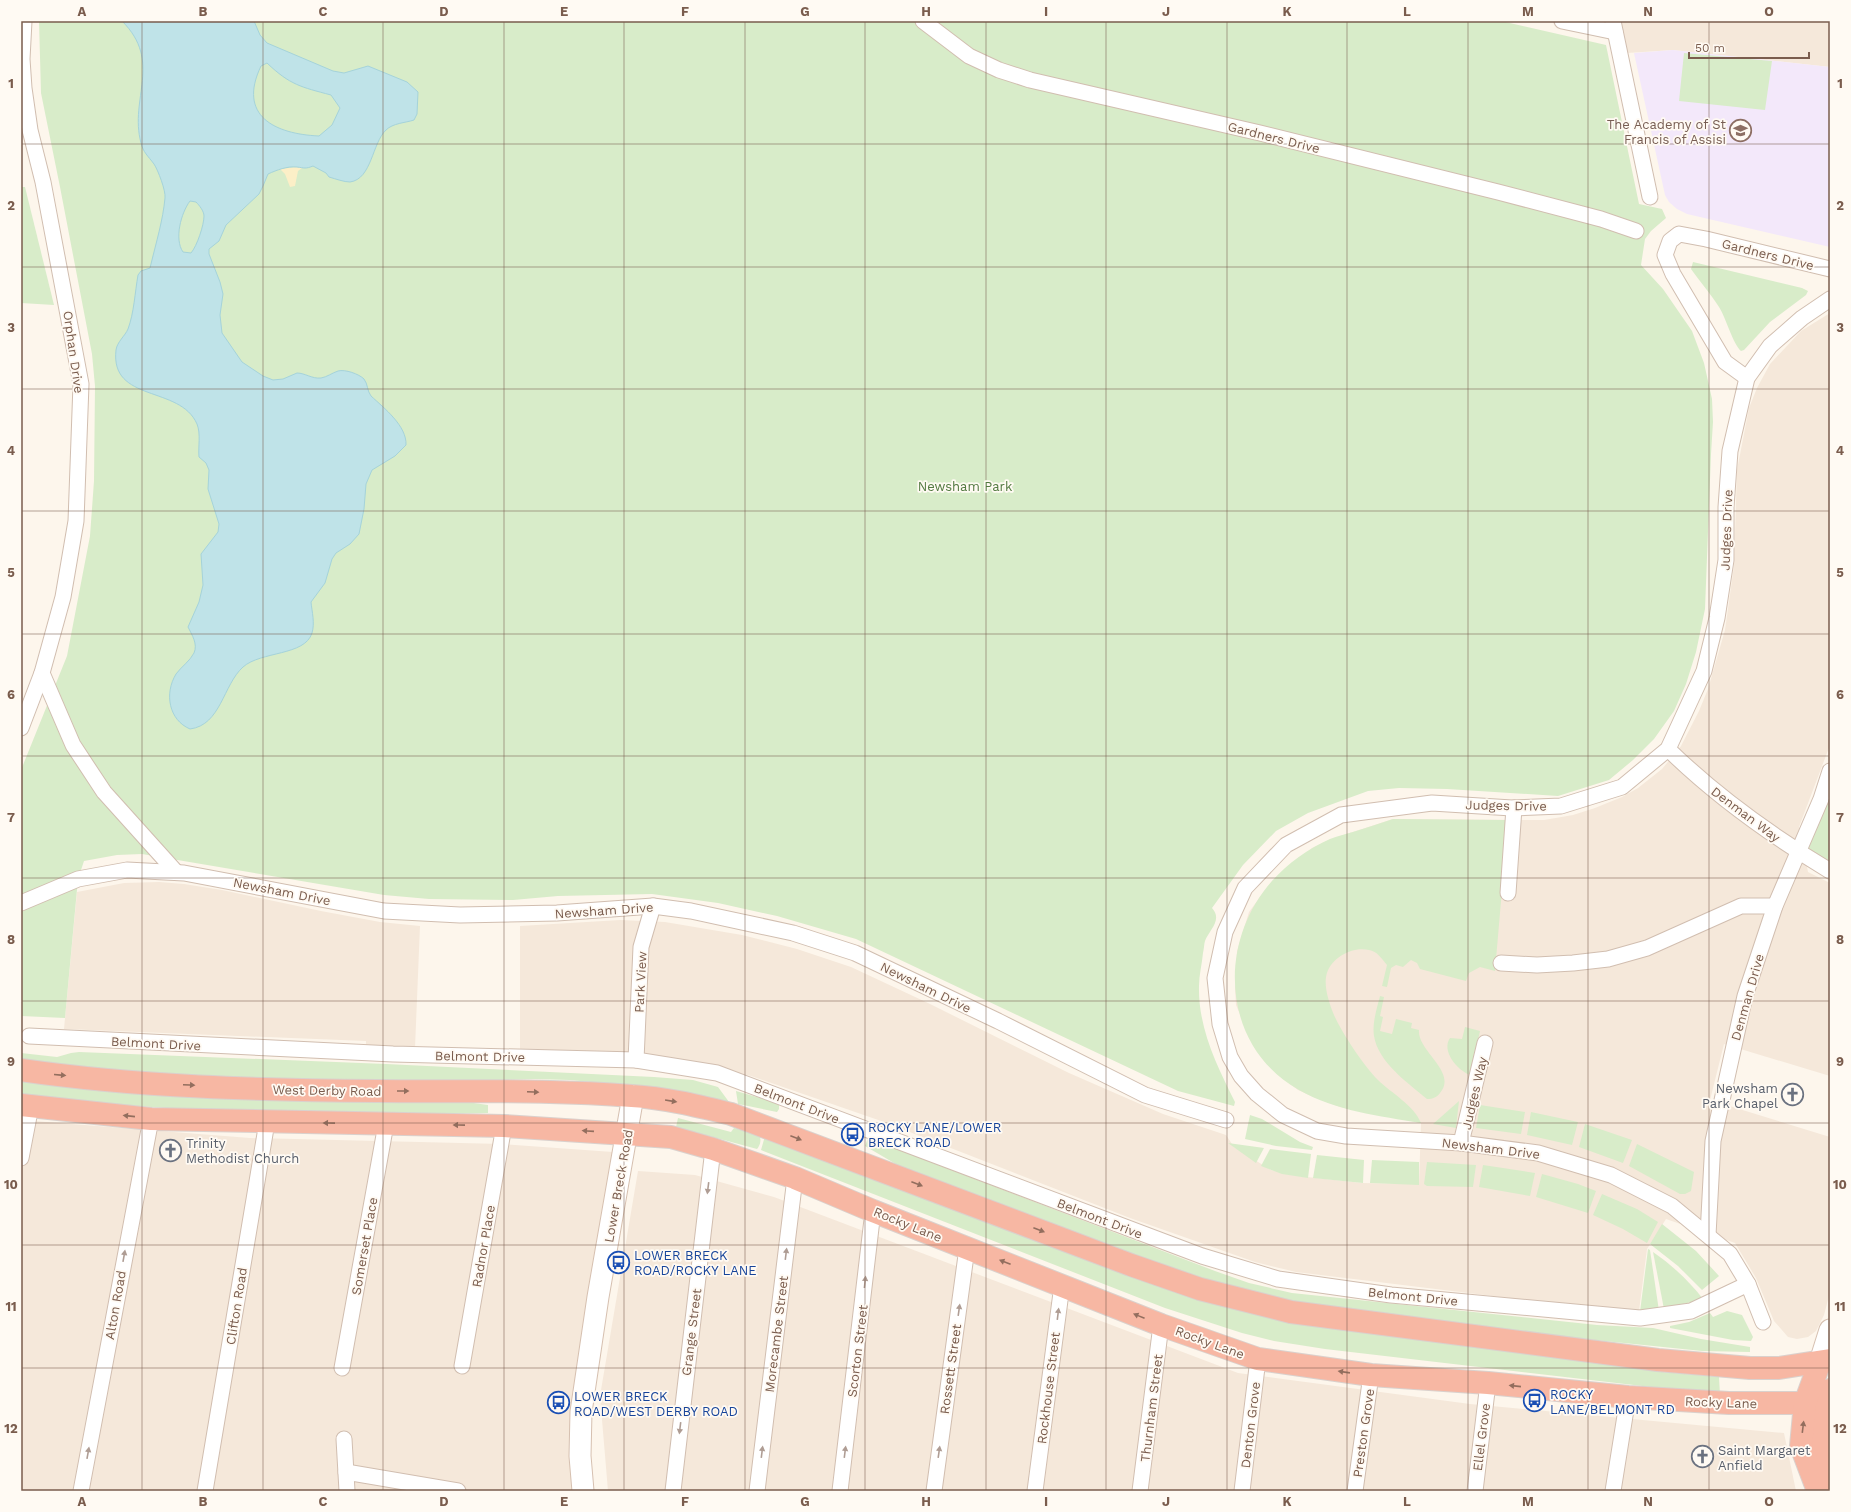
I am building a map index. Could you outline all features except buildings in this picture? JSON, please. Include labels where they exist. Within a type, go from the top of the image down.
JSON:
[{"type":"highway","name":"West Derby Road","points":[[21,1070],[141,1082],[257,1089],[379,1091],[510,1090],[633,1096]]},
{"type":"highway","points":[[633,1096],[675,1101],[731,1114],[1131,1265],[1200,1289],[1291,1312],[1658,1360],[1750,1368],[1786,1368],[1825,1361],[1819,1491]]},
{"type":"highway","points":[[26,1105],[151,1119],[504,1126],[627,1134]]},
{"type":"highway","name":"Rocky Lane","points":[[627,1134],[671,1137],[713,1149],[795,1178],[1161,1325],[1258,1359],[1371,1375],[1488,1383],[1628,1397],[1729,1403],[1823,1400]]},
{"type":"street","name":"Orphan Drive","points":[[21,728],[42,673],[63,597],[76,522],[82,384],[43,182],[30,130],[24,88],[22,59],[24,21]]},
{"type":"street","name":"Gardners Drive","points":[[923,21],[969,56],[999,70],[1030,80],[1260,133],[1483,188],[1601,219],[1636,231]]},
{"type":"street","points":[[1562,21],[1614,27],[1650,197]]},
{"type":"street","name":"Gardners Drive","points":[[1747,378],[1725,362],[1673,274],[1665,255],[1670,241],[1679,234],[1706,239],[1830,269]]},
{"type":"street","name":"Judges Drive","points":[[1256,1094],[1241,1076],[1230,1057],[1220,1024],[1215,978],[1225,932],[1245,888],[1286,845],[1341,814],[1432,802],[1514,808],[1561,806],[1622,787],[1668,749],[1704,671],[1717,618],[1726,560],[1726,507],[1730,451],[1747,378],[1770,346],[1802,318],[1830,299]]},
{"type":"street","points":[[42,673],[73,746],[100,786],[176,872]]},
{"type":"street","name":"Denman Way","points":[[1668,749],[1695,776],[1764,829],[1830,871]]},
{"type":"street","name":"Denman Drive","points":[[1708,1235],[1713,1141],[1745,996],[1775,906],[1820,799],[1830,771]]},
{"type":"street","points":[[1508,893],[1514,808]]},
{"type":"street","name":"Newsham Drive","points":[[21,903],[78,879],[127,870],[176,872],[384,911],[460,916],[557,913],[653,906],[728,918],[786,931],[855,953],[964,1005],[1145,1095],[1226,1120]]},
{"type":"street","name":"Park View","points":[[636,1060],[642,947],[653,906]]},
{"type":"street","points":[[1501,963],[1544,964],[1608,958],[1647,948],[1741,906],[1775,906]]},
{"type":"street","name":"Belmont Drive","points":[[29,1036],[393,1054],[636,1060],[717,1072],[1202,1256],[1278,1279],[1391,1295],[1640,1318],[1691,1311],[1748,1284]]},
{"type":"street","name":"Judges Way","points":[[1461,1143],[1485,1043]]},
{"type":"street","name":"Newsham Drive","points":[[1256,1094],[1283,1115],[1317,1131],[1346,1136],[1461,1143],[1538,1153],[1611,1175],[1672,1206],[1730,1254],[1748,1284],[1763,1322]]},
{"type":"street","name":"Lower Breck Road","points":[[583,1491],[580,1456],[581,1412],[598,1297],[633,1096]]},
{"type":"street","points":[[21,1158],[26,1105]]},
{"type":"street","name":"Alton Road","points":[[81,1491],[151,1119]]},
{"type":"street","name":"Clifton Road","points":[[205,1491],[267,1122]]},
{"type":"street","name":"Somerset Place","points":[[342,1368],[386,1124]]},
{"type":"street","name":"Radnor Place","points":[[462,1366],[504,1126]]},
{"type":"street","name":"Grange Street","points":[[673,1491],[713,1149]]},
{"type":"street","name":"Morecambe Street","points":[[757,1491],[795,1178]]},
{"type":"street","name":"Scorton Street","points":[[840,1491],[872,1210]]},
{"type":"street","name":"Rossett Street","points":[[934,1491],[967,1248]]},
{"type":"street","name":"Rockhouse Street","points":[[1035,1491],[1062,1285]]},
{"type":"street","name":"Thurnham Street","points":[[1140,1491],[1161,1325]]},
{"type":"street","points":[[1825,1361],[1830,1330]]},
{"type":"street","name":"Denton Grove","points":[[1242,1491],[1258,1359]]},
{"type":"street","name":"Preston Grove","points":[[1355,1491],[1371,1375]]},
{"type":"street","name":"Ellel Grove","points":[[1475,1491],[1488,1383]]},
{"type":"street","points":[[1613,1491],[1628,1397]]},
{"type":"street","points":[[344,1439],[348,1491]]},
{"type":"street","points":[[346,1472],[457,1491]]},
{"type":"shaded area","points":[[1596,21],[1830,21],[1830,67],[1673,50],[1627,53],[1621,26]]},
{"type":"shaded area","name":"The Academy of St Francis of Assisi","points":[[1673,50],[1830,67],[1830,247],[1687,214],[1677,209],[1669,202],[1665,195],[1634,53]]},
{"type":"shaded area","points":[[1830,313],[1830,745],[1799,827],[1808,872],[1830,883],[1830,1076],[1724,1044],[1710,1100],[1830,1137],[1830,1292],[1824,1315],[1816,1331],[1808,1337],[1797,1339],[1788,1337],[1774,1321],[1756,1278],[1735,1243],[1666,1219],[1647,1249],[1639,1311],[1576,1306],[1296,1272],[1255,1262],[1130,1218],[884,1122],[751,1076],[692,1061],[644,1057],[520,1052],[520,926],[620,920],[665,922],[742,935],[797,949],[851,967],[928,1003],[1069,1073],[1163,1114],[1226,1135],[1234,1147],[1271,1170],[1307,1177],[1362,1183],[1419,1184],[1421,1123],[1340,1107],[1298,1090],[1282,1078],[1264,1061],[1254,1047],[1236,1005],[1235,988],[1237,951],[1249,912],[1272,881],[1312,848],[1331,839],[1393,819],[1544,820],[1573,815],[1622,797],[1638,788],[1662,769],[1681,746],[1699,711],[1708,689],[1725,630],[1734,566],[1737,470],[1749,408],[1757,388],[1770,364],[1801,331]]},
{"type":"shaded area","points":[[159,882],[222,890],[380,922],[420,926],[415,1048],[366,1047],[366,1041],[64,1029],[77,892],[124,883]]},
{"type":"shaded area","points":[[21,1120],[250,1138],[502,1144],[613,1152],[578,1400],[586,1491],[21,1491]]},
{"type":"shaded area","points":[[638,1171],[695,1175],[774,1197],[1238,1373],[1470,1404],[1784,1433],[1796,1491],[608,1491],[600,1396]]},
{"type":"green space","name":"Newsham Park","points":[[39,21],[1501,21],[1606,45],[1639,204],[1662,209],[1666,218],[1651,231],[1645,239],[1641,265],[1663,289],[1692,331],[1704,363],[1712,399],[1713,422],[1705,609],[1696,652],[1686,684],[1674,711],[1654,739],[1633,760],[1609,780],[1558,796],[1447,789],[1399,788],[1368,791],[1308,813],[1276,831],[1243,865],[1212,908],[1215,912],[1216,921],[1204,944],[1199,982],[1202,1017],[1205,1032],[1215,1061],[1235,1102],[1234,1106],[1178,1091],[856,939],[777,916],[718,903],[652,894],[558,896],[513,900],[429,899],[384,895],[142,854],[117,855],[84,861],[78,879],[65,1018],[21,1016],[21,770],[67,656],[90,536],[94,481],[95,386],[92,354],[41,93]]},
{"type":"green space","points":[[1684,53],[1772,61],[1765,110],[1679,101]]},
{"type":"green space","points":[[21,187],[25,187],[54,305],[21,303]]},
{"type":"green space","points":[[1693,262],[1802,288],[1808,291],[1806,295],[1770,322],[1744,350],[1741,351],[1735,343],[1713,297],[1691,269]]},
{"type":"green space","points":[[1830,771],[1830,871],[1798,852]]},
{"type":"green space","points":[[1393,819],[1508,820],[1495,971],[1480,967],[1469,973],[1466,981],[1420,969],[1417,963],[1411,960],[1403,967],[1396,965],[1391,968],[1387,987],[1382,986],[1387,965],[1374,952],[1363,949],[1350,951],[1338,958],[1333,962],[1327,973],[1326,988],[1329,1000],[1334,1015],[1348,1040],[1372,1074],[1408,1105],[1421,1123],[1343,1108],[1299,1090],[1273,1071],[1254,1048],[1242,1022],[1236,993],[1236,963],[1242,934],[1254,906],[1272,881],[1291,863],[1322,843],[1336,837]]},
{"type":"green space","points":[[1380,996],[1384,997],[1380,1016],[1383,1017],[1380,1031],[1392,1034],[1396,1019],[1412,1023],[1411,1028],[1419,1030],[1420,1038],[1424,1046],[1441,1069],[1444,1077],[1444,1085],[1438,1096],[1435,1098],[1427,1099],[1403,1079],[1381,1055],[1374,1036],[1375,1016]]},
{"type":"green space","points":[[1465,1027],[1480,1031],[1470,1075],[1465,1073],[1456,1065],[1449,1054],[1448,1049],[1450,1038],[1462,1039]]},
{"type":"green space","points":[[79,1052],[386,1064],[693,1080],[718,1087],[732,1106],[646,1087],[570,1080],[535,1079],[376,1084],[185,1077],[21,1062],[21,1053],[57,1057]]},
{"type":"green space","points":[[21,1081],[459,1101],[488,1105],[488,1113],[294,1113],[152,1107],[21,1095]]},
{"type":"green space","points":[[736,1091],[775,1102],[779,1104],[779,1109],[777,1112],[738,1104]]},
{"type":"green space","points":[[1459,1101],[1456,1128],[1433,1124]]},
{"type":"green space","points":[[1480,1105],[1525,1112],[1521,1134],[1476,1128]]},
{"type":"green space","points":[[1531,1112],[1578,1122],[1572,1145],[1527,1135]]},
{"type":"green space","points":[[1250,1115],[1262,1119],[1300,1142],[1313,1147],[1312,1150],[1276,1146],[1245,1139]]},
{"type":"green space","points":[[678,1118],[731,1132],[734,1128],[759,1135],[760,1144],[757,1149],[676,1127]]},
{"type":"green space","points":[[1585,1124],[1632,1140],[1623,1163],[1579,1147]]},
{"type":"green space","points":[[765,1136],[1280,1319],[1329,1328],[1560,1354],[1662,1372],[1719,1377],[1720,1395],[1325,1349],[1274,1341],[1242,1333],[1165,1308],[761,1150]]},
{"type":"green space","points":[[868,1138],[1249,1283],[1292,1293],[1597,1325],[1653,1328],[1701,1339],[1750,1347],[1750,1352],[1702,1351],[1595,1340],[1316,1307],[1184,1274],[906,1170],[865,1146]]},
{"type":"green space","points":[[1228,1143],[1264,1148],[1256,1163]]},
{"type":"green space","points":[[1637,1144],[1694,1172],[1691,1191],[1685,1194],[1680,1194],[1629,1166]]},
{"type":"green space","points":[[1270,1149],[1311,1154],[1308,1178],[1282,1174],[1261,1166]]},
{"type":"green space","points":[[1317,1155],[1364,1160],[1363,1183],[1313,1178]]},
{"type":"green space","points":[[1372,1160],[1419,1162],[1419,1185],[1370,1183]]},
{"type":"green space","points":[[1427,1162],[1476,1165],[1473,1187],[1427,1186],[1424,1184]]},
{"type":"green space","points":[[1483,1165],[1535,1173],[1530,1196],[1479,1187]]},
{"type":"green space","points":[[1542,1174],[1578,1184],[1596,1191],[1588,1213],[1536,1197]]},
{"type":"green space","points":[[1602,1194],[1637,1209],[1658,1222],[1647,1243],[1623,1229],[1593,1215]]},
{"type":"green space","points":[[1662,1224],[1696,1251],[1719,1276],[1702,1290],[1678,1266],[1650,1244]]},
{"type":"green space","points":[[1648,1249],[1650,1250],[1659,1311],[1640,1312]]},
{"type":"green space","points":[[1653,1252],[1680,1274],[1703,1299],[1664,1309]]},
{"type":"green space","points":[[1727,1311],[1742,1315],[1753,1337],[1751,1341],[1733,1340],[1670,1328],[1670,1326],[1689,1322],[1710,1313],[1713,1317]]},
{"type":"sand","points":[[297,167],[302,168],[298,171],[295,186],[290,187],[285,174],[280,169]]},
{"type":"water","points":[[122,21],[254,21],[260,35],[267,43],[333,71],[344,73],[368,66],[407,82],[418,92],[417,114],[414,120],[396,125],[386,130],[381,136],[367,168],[357,179],[348,182],[329,177],[326,173],[313,166],[307,168],[286,168],[268,174],[259,194],[226,225],[219,241],[209,249],[209,254],[223,294],[220,315],[222,333],[242,362],[263,376],[273,380],[283,379],[297,373],[315,378],[325,377],[338,371],[348,371],[359,375],[364,379],[371,396],[399,424],[403,431],[406,445],[395,456],[372,470],[366,484],[364,509],[359,534],[350,544],[336,553],[332,559],[325,583],[311,602],[313,625],[312,633],[308,640],[301,646],[292,650],[260,658],[243,667],[236,675],[221,703],[209,720],[200,726],[190,729],[183,725],[173,713],[170,690],[176,674],[190,659],[195,650],[194,640],[188,627],[199,602],[203,585],[201,554],[218,532],[219,524],[208,489],[209,470],[206,463],[199,457],[199,436],[197,424],[188,412],[176,403],[135,386],[124,378],[117,367],[116,350],[119,342],[127,332],[130,323],[138,275],[141,271],[150,268],[161,223],[165,198],[158,171],[144,151],[141,143],[138,127],[143,66],[141,51],[134,36]],"holes":[[[267,63],[289,81],[312,90],[331,95],[340,108],[332,125],[319,136],[288,131],[275,126],[264,119],[257,110],[254,98],[255,83],[261,66]],[[190,201],[196,202],[204,214],[200,235],[196,246],[191,253],[183,252],[180,247],[179,240],[181,219]]]},
{"type":"place","name":"The Academy of St Francis of Assisi","points":[[1741,131]]},
{"type":"place","name":"Newsham Park Chapel","points":[[1793,1095]]},
{"type":"place","name":"ROCKY LANE/LOWER BRECK ROAD","points":[[853,1134]]},
{"type":"place","name":"Trinity Methodist Church","points":[[170,1150]]},
{"type":"place","name":"LOWER BRECK ROAD/ROCKY LANE","points":[[618,1262]]},
{"type":"place","name":"ROCKY LANE/BELMONT RD","points":[[1534,1401]]},
{"type":"place","name":"LOWER BRECK ROAD/WEST DERBY ROAD","points":[[559,1403]]},
{"type":"place","name":"Saint Margaret Anfield","points":[[1702,1457]]}]
